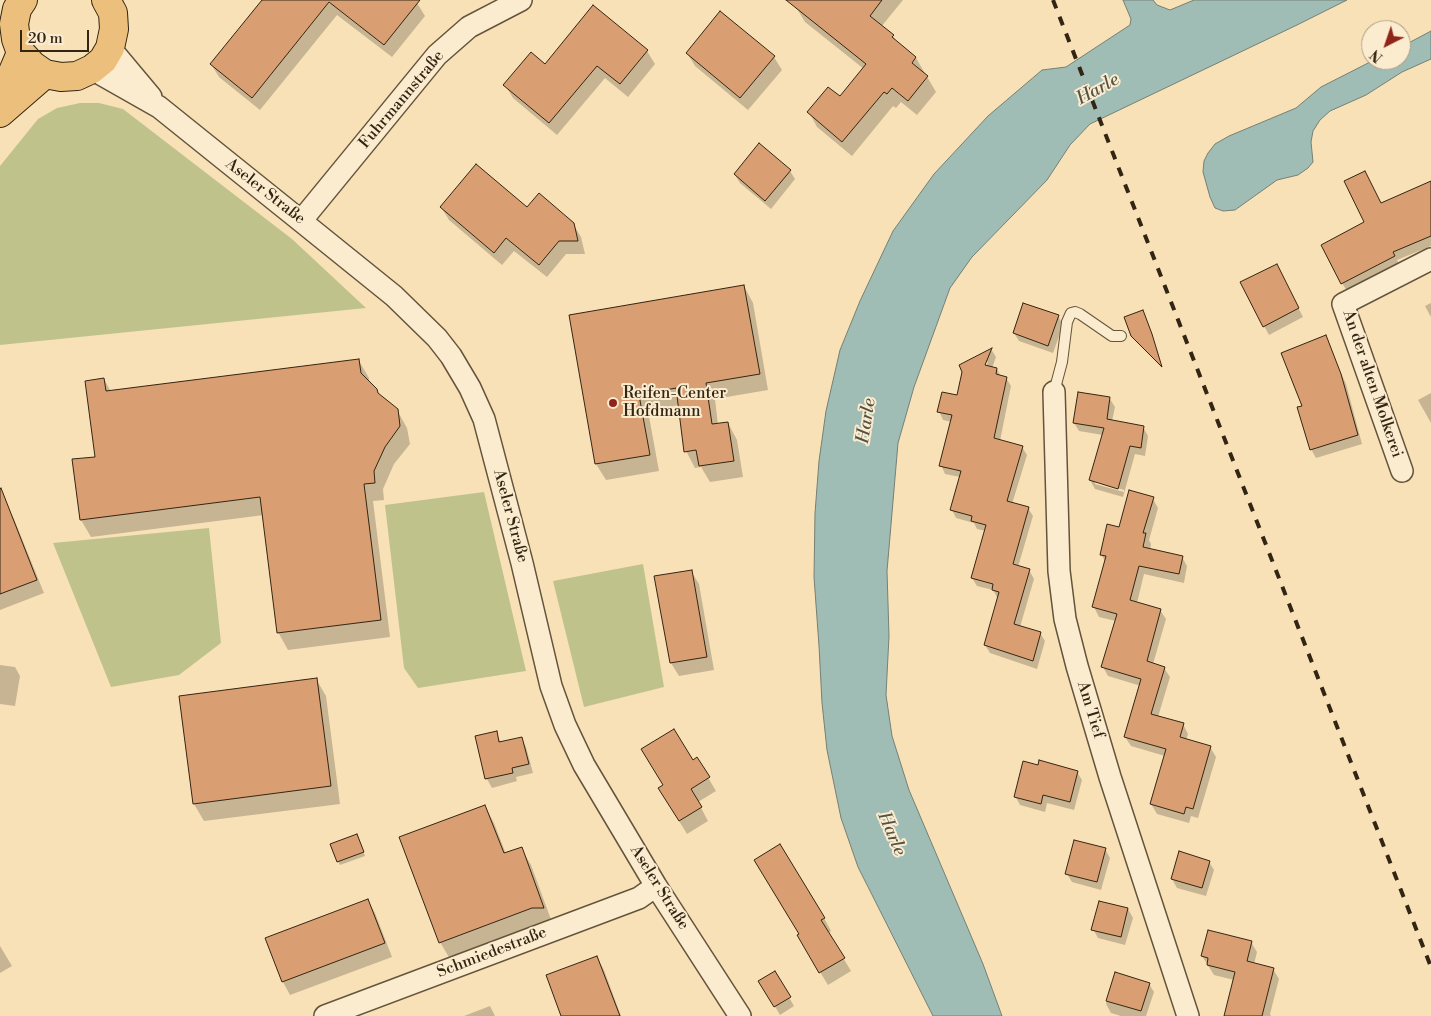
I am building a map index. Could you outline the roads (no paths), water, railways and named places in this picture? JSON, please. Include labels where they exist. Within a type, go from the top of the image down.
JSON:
[{"type":"main road","points":[[17,3],[14,24],[16,39],[21,53],[32,65],[45,74],[61,77],[77,76],[92,69],[103,60],[110,48],[114,29],[112,13],[106,0]]},
{"type":"main road","points":[[0,102],[21,53]]},
{"type":"main road","points":[[0,113],[45,74]]},
{"type":"street","name":"Fuhrmannstraße","points":[[301,221],[437,56],[469,27],[521,0]]},
{"type":"street","name":"Aseler Straße","points":[[110,48],[159,107]]},
{"type":"street","name":"Aseler Straße","points":[[92,69],[159,107],[394,296],[451,356],[470,388],[487,429],[522,563],[551,686],[565,725],[584,765],[656,886],[740,1016]]},
{"type":"street","name":"An der alten Molkerei","points":[[1402,471],[1343,304],[1431,259]]},
{"type":"street","name":"Am Tief","points":[[1054,392],[1059,571],[1065,619],[1076,666],[1110,777],[1188,1016]]},
{"type":"street","name":"Schmiedestraße","points":[[325,1016],[639,898],[656,886]]},
{"type":"lane","points":[[1054,392],[1062,362],[1067,322],[1071,313],[1080,314],[1112,336],[1121,336]]},
{"type":"water","name":"Harle","points":[[1123,0],[1153,0],[1157,5],[1170,10],[1194,0],[1347,0],[1090,124],[1070,145],[1047,180],[972,257],[950,288],[914,387],[898,443],[887,571],[889,636],[886,695],[892,736],[909,790],[983,964],[1002,1016],[933,1016],[858,867],[841,818],[827,750],[814,577],[815,513],[819,461],[826,411],[840,350],[860,301],[893,231],[934,174],[988,116],[1042,70],[1066,67],[1130,25],[1131,19]]},
{"type":"water","points":[[1431,31],[1431,59],[1411,68],[1411,42]]},
{"type":"water","points":[[1361,67],[1361,70],[1406,70],[1366,95],[1330,111],[1320,120],[1313,131],[1311,142],[1313,162],[1308,168],[1298,175],[1277,180],[1235,210],[1223,211],[1215,208],[1203,172],[1204,161],[1215,144],[1229,136],[1296,108],[1321,87]]},
{"type":"railway","points":[[1053,0],[1431,967]]},
{"type":"place","name":"Reifen-Center Hofdmann","points":[[613,403]]}]
